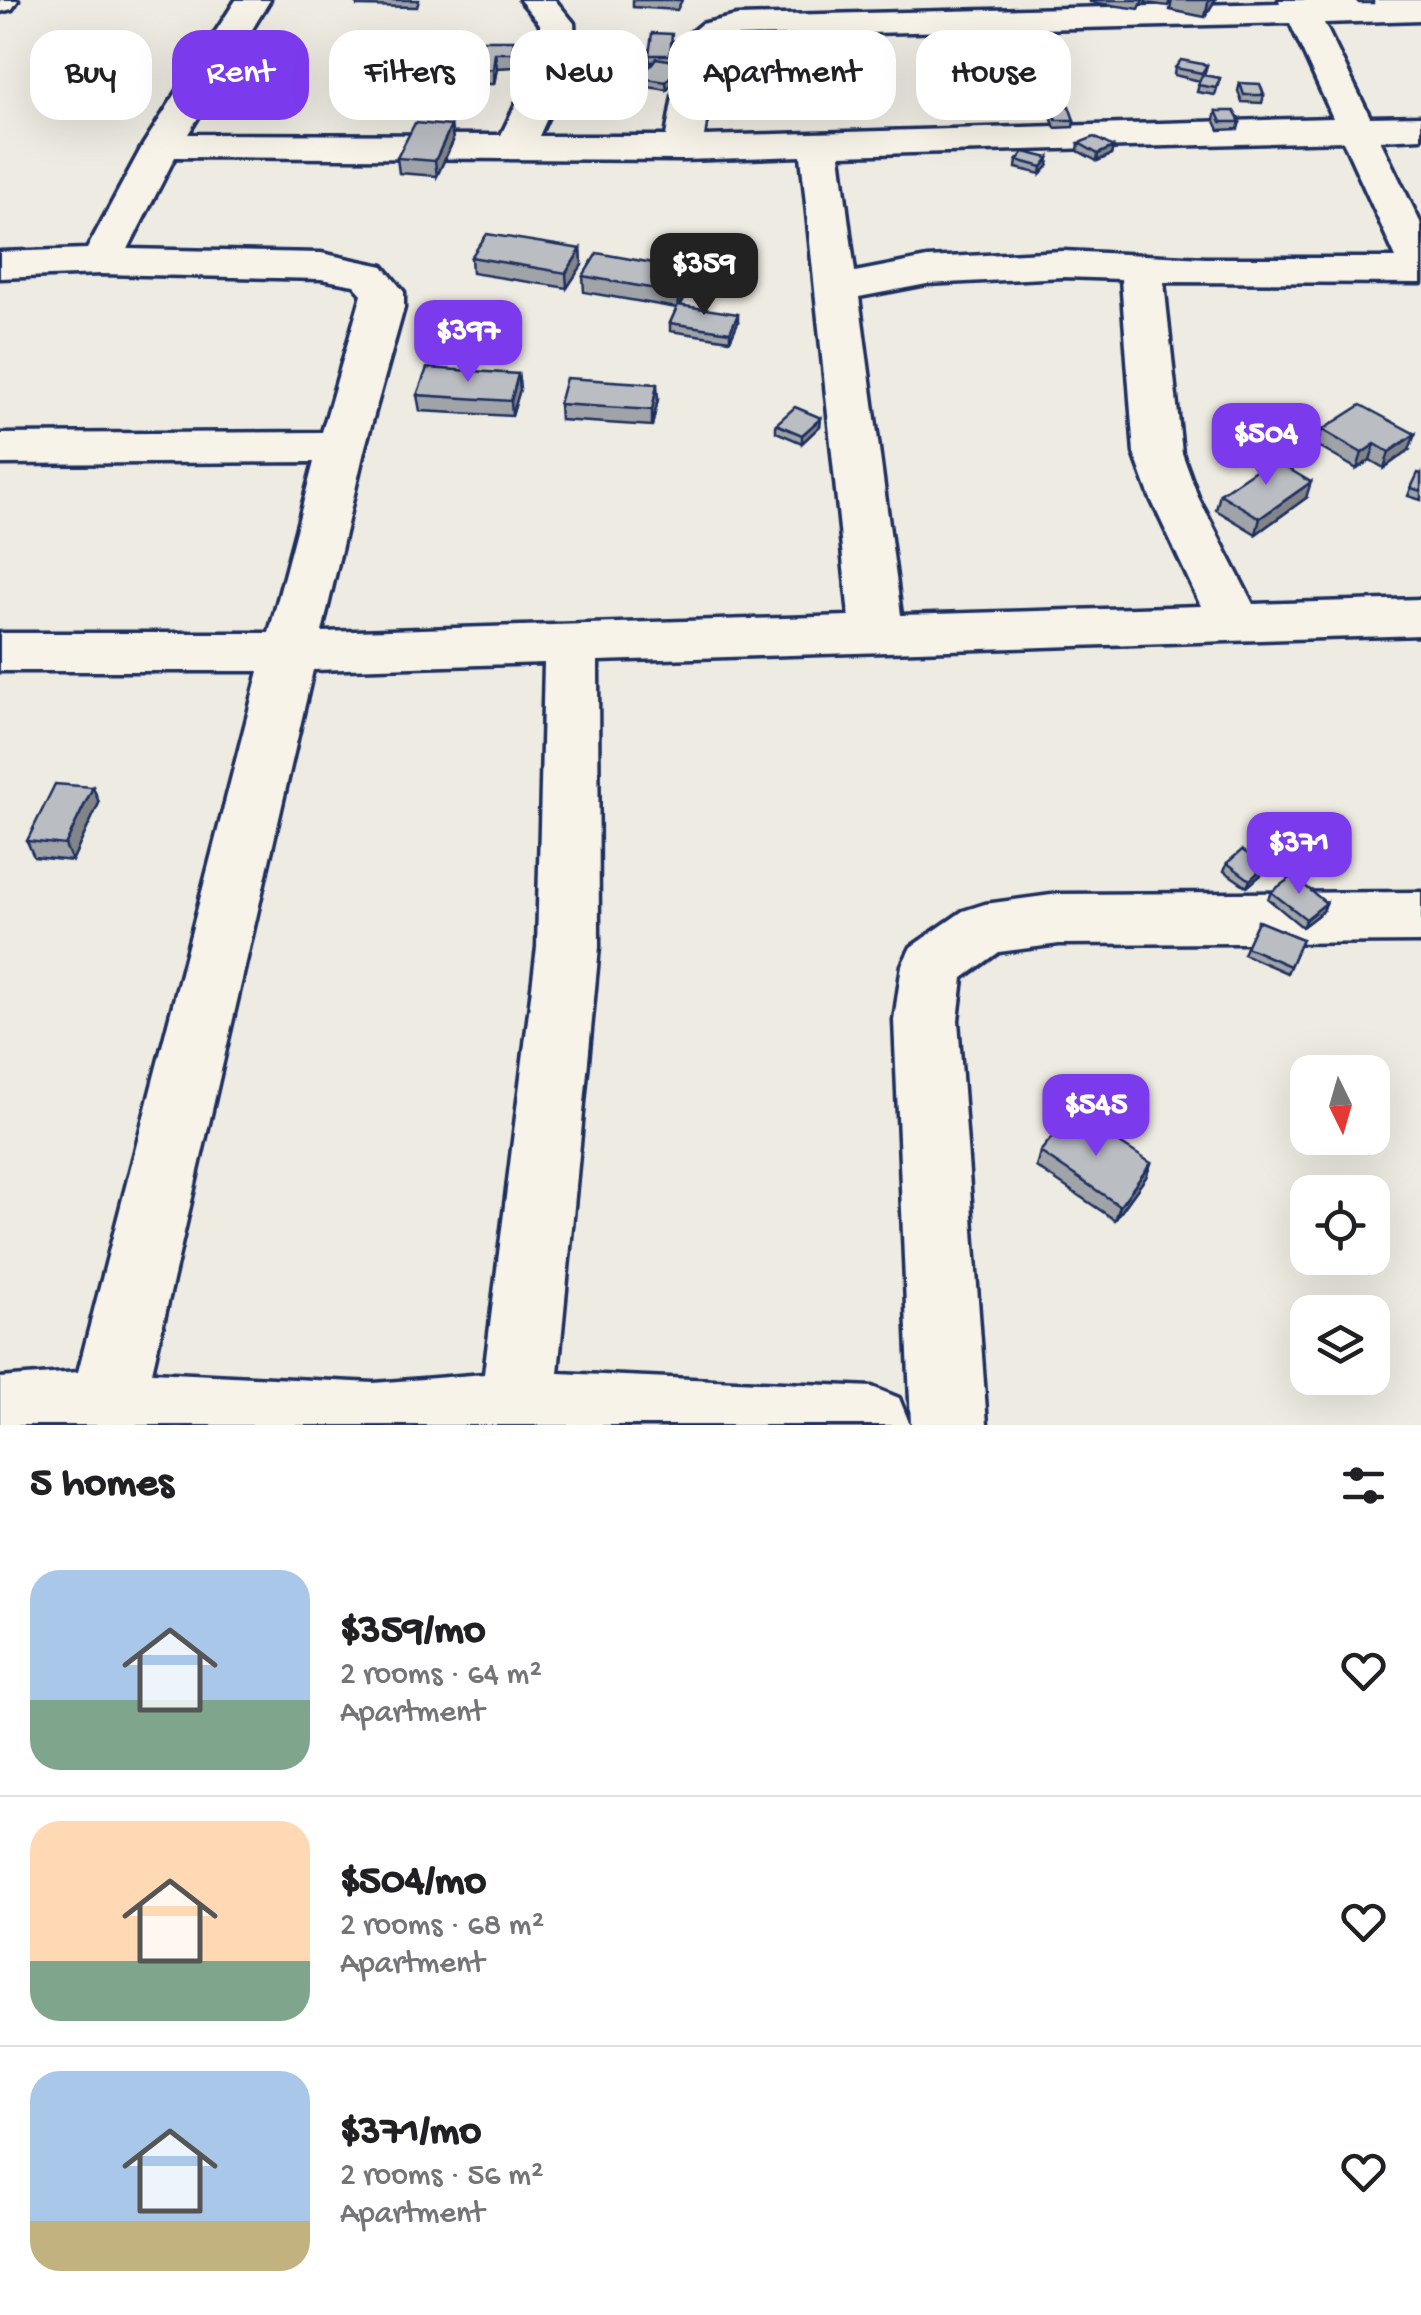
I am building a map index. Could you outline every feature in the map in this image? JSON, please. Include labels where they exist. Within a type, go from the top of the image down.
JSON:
[{"type":"street","points":[[101,262],[162,146],[253,0]]},
{"type":"street","points":[[515,146],[558,56],[558,23],[538,0]]},
{"type":"street","points":[[702,30],[708,0]]},
{"type":"street","points":[[718,30],[737,26],[1298,6],[1421,10]]},
{"type":"street","points":[[836,289],[927,272],[990,266],[1062,264],[1206,272],[1421,268],[1298,6]]},
{"type":"street","points":[[682,148],[687,120]]},
{"type":"street","points":[[162,146],[682,148],[1421,128]]},
{"type":"street","points":[[819,144],[877,634]]},
{"type":"street","points":[[0,265],[101,262],[321,266],[368,275],[383,292],[104,1416]]},
{"type":"street","points":[[1142,267],[1158,453],[1174,497],[1236,622]]},
{"type":"street","points":[[0,449],[342,447]]},
{"type":"street","points":[[0,652],[291,652],[1421,617]]},
{"type":"street","points":[[518,1409],[568,947],[571,643]]},
{"type":"street","points":[[949,1425],[926,1020],[933,965],[985,929],[1060,919],[1421,917]]},
{"type":"street","points":[[0,1416],[374,1421],[518,1409],[872,1425]]},
{"type":"building","points":[[652,33],[668,34],[668,55],[649,55]]},
{"type":"building","points":[[490,40],[510,40],[510,53],[495,53],[493,69]]},
{"type":"building","points":[[656,58],[668,60],[668,79],[648,79],[648,69]]},
{"type":"building","points":[[1181,60],[1207,65],[1202,73],[1175,68]]},
{"type":"building","points":[[1202,75],[1220,78],[1216,88],[1198,85]]},
{"type":"building","points":[[1240,83],[1260,84],[1264,95],[1244,95]]},
{"type":"building","points":[[1216,111],[1234,111],[1240,122],[1221,122]]},
{"type":"building","points":[[415,123],[451,126],[435,161],[397,158]]},
{"type":"building","points":[[1094,137],[1113,147],[1098,154],[1079,143]]},
{"type":"building","points":[[1024,152],[1049,158],[1042,167],[1017,160]]},
{"type":"building","points":[[487,234],[581,249],[566,273],[471,257]]},
{"type":"building","points":[[597,253],[692,270],[678,293],[583,276]]},
{"type":"building","points":[[678,305],[738,314],[730,332],[670,323]]},
{"type":"building","points":[[427,368],[518,374],[511,401],[417,395]]},
{"type":"building","points":[[566,378],[657,384],[652,410],[559,404]]},
{"type":"building","points":[[1361,405],[1415,434],[1389,452],[1375,444],[1362,453],[1322,430]]},
{"type":"building","points":[[795,407],[821,418],[802,435],[776,424]]},
{"type":"building","points":[[1272,459],[1311,482],[1260,518],[1220,494]]},
{"type":"building","points":[[1418,473],[1421,474],[1421,491],[1411,488]]},
{"type":"building","points":[[55,784],[93,787],[65,845],[27,841]]},
{"type":"building","points":[[1242,850],[1265,866],[1250,880],[1227,863]]},
{"type":"building","points":[[1293,876],[1326,903],[1306,919],[1271,892]]},
{"type":"building","points":[[1258,921],[1302,939],[1290,966],[1246,947]]},
{"type":"building","points":[[1072,1112],[1151,1163],[1120,1206],[1040,1152]]}]
